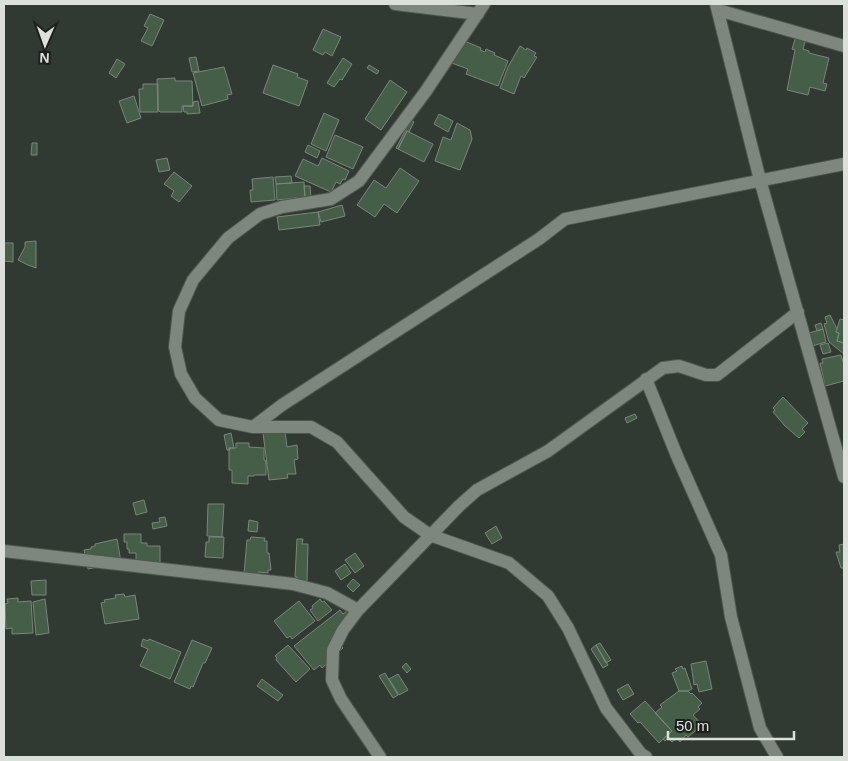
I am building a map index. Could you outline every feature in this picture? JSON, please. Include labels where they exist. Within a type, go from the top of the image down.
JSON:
[{"type":"street","points":[[395,4],[481,9]]},
{"type":"street","points":[[717,7],[844,46]]},
{"type":"street","points":[[717,7],[760,180],[844,477]]},
{"type":"street","points":[[481,9],[426,91],[359,181],[331,200],[282,207],[260,214],[228,238],[193,280],[180,311],[175,347],[180,374],[195,398],[219,420],[254,427],[311,427],[337,442],[404,517],[430,535],[509,563],[548,596],[568,628],[606,708],[641,756]]},
{"type":"street","points":[[254,427],[282,405],[539,239],[565,218],[844,164]]},
{"type":"street","points":[[380,757],[341,699],[332,680],[333,650],[343,630],[358,610],[458,506],[477,490],[548,451],[663,368],[679,366],[706,375],[718,375],[798,312]]},
{"type":"street","points":[[646,379],[677,456],[721,555],[731,617],[760,728],[777,757]]},
{"type":"street","points":[[4,551],[293,584],[327,593],[358,610]]},
{"type":"building","points":[[150,14],[164,20],[152,46],[141,41],[148,28],[144,26]]},
{"type":"building","points":[[323,29],[341,37],[332,56],[325,52],[323,55],[313,50]]},
{"type":"building","points":[[796,36],[806,38],[803,49],[809,51],[809,53],[829,58],[823,83],[827,84],[825,91],[810,87],[808,95],[787,90],[795,50],[792,49]]},
{"type":"building","points":[[462,40],[481,48],[480,50],[485,52],[486,49],[495,53],[494,55],[508,61],[498,86],[466,74],[468,69],[449,62]]},
{"type":"building","points":[[520,46],[536,53],[534,56],[537,57],[524,78],[521,76],[514,94],[500,88],[508,67]]},
{"type":"building","points":[[196,57],[199,71],[192,72],[189,58]]},
{"type":"building","points":[[343,58],[352,64],[342,80],[340,79],[334,87],[327,83]]},
{"type":"building","points":[[117,59],[125,64],[116,78],[109,73]]},
{"type":"building","points":[[273,65],[298,74],[297,77],[308,81],[299,106],[263,93]]},
{"type":"building","points":[[369,65],[379,71],[377,74],[367,68]]},
{"type":"building","points":[[224,67],[232,94],[227,95],[228,99],[202,106],[193,73]]},
{"type":"building","points":[[175,78],[175,81],[192,81],[193,106],[182,106],[182,112],[160,112],[158,110],[157,79]]},
{"type":"building","points":[[390,80],[407,92],[381,130],[365,119]]},
{"type":"building","points":[[143,84],[158,84],[158,112],[140,112],[139,89],[143,89]]},
{"type":"building","points":[[134,96],[141,118],[127,123],[119,101]]},
{"type":"building","points":[[198,101],[200,113],[187,114],[187,112],[184,112],[183,106],[193,106],[193,102]]},
{"type":"building","points":[[324,113],[339,120],[326,151],[311,144]]},
{"type":"building","points":[[439,114],[453,121],[448,132],[434,124]]},
{"type":"building","points":[[411,120],[414,122],[398,149],[396,148]]},
{"type":"building","points":[[457,123],[470,130],[472,139],[460,170],[435,161],[443,137],[451,140]]},
{"type":"building","points":[[407,131],[433,144],[424,162],[398,149]]},
{"type":"building","points":[[335,135],[363,147],[353,169],[326,157]]},
{"type":"building","points":[[32,143],[37,143],[37,155],[31,155]]},
{"type":"building","points":[[308,145],[320,151],[317,158],[305,152]]},
{"type":"building","points":[[167,158],[170,170],[159,172],[156,160]]},
{"type":"building","points":[[322,158],[349,171],[345,180],[343,179],[340,184],[336,182],[331,192],[295,176],[303,159],[318,166]]},
{"type":"building","points":[[400,168],[419,181],[397,213],[384,204],[375,217],[357,205],[374,180],[386,188]]},
{"type":"building","points":[[174,172],[192,186],[179,202],[171,196],[174,191],[164,184]]},
{"type":"building","points":[[291,176],[292,183],[276,184],[275,177]]},
{"type":"building","points":[[273,177],[275,200],[251,202],[250,190],[253,190],[252,179]]},
{"type":"building","points":[[304,182],[305,197],[277,200],[276,184]]},
{"type":"building","points":[[304,186],[310,186],[311,198],[305,199]]},
{"type":"building","points":[[342,205],[345,216],[321,222],[318,212]]},
{"type":"building","points":[[318,212],[320,225],[279,230],[277,217]]},
{"type":"building","points":[[36,241],[36,268],[18,260],[25,247],[25,242]]},
{"type":"building","points":[[4,243],[13,243],[13,262],[4,261]]},
{"type":"building","points":[[830,315],[837,329],[836,332],[839,333],[837,341],[844,343],[844,354],[829,342],[824,324],[827,323],[825,317]]},
{"type":"building","points":[[840,319],[844,320],[844,343],[837,341],[839,333],[836,332]]},
{"type":"building","points":[[821,323],[823,329],[817,331],[815,325]]},
{"type":"building","points":[[823,329],[826,342],[812,346],[809,333]]},
{"type":"building","points":[[828,343],[831,352],[823,354],[820,345]]},
{"type":"building","points":[[841,355],[844,365],[844,381],[825,386],[820,363],[823,363],[822,359]]},
{"type":"building","points":[[783,397],[808,423],[802,429],[805,432],[799,438],[773,412],[775,410],[773,408]]},
{"type":"building","points":[[635,414],[637,418],[627,423],[625,418]]},
{"type":"building","points":[[285,431],[287,447],[297,445],[298,459],[294,460],[296,474],[287,474],[288,478],[269,480],[263,433]]},
{"type":"building","points":[[231,433],[234,448],[227,450],[224,435]]},
{"type":"building","points":[[236,443],[249,443],[249,447],[264,448],[266,475],[248,476],[248,484],[232,483],[232,470],[229,470],[229,448],[236,448]]},
{"type":"building","points":[[144,500],[147,512],[136,515],[133,503]]},
{"type":"building","points":[[208,504],[224,504],[222,537],[207,536]]},
{"type":"building","points":[[165,517],[167,526],[153,529],[152,523],[160,522],[159,518]]},
{"type":"building","points":[[249,520],[258,522],[257,532],[248,531]]},
{"type":"building","points":[[496,526],[502,538],[492,544],[485,533]]},
{"type":"building","points":[[124,534],[141,534],[141,543],[147,543],[147,546],[160,546],[160,570],[136,570],[136,553],[129,553],[127,542],[124,542]]},
{"type":"building","points":[[209,537],[224,537],[223,558],[205,557],[206,542],[209,542]]},
{"type":"building","points":[[251,537],[265,538],[264,541],[267,541],[267,553],[269,553],[271,570],[268,570],[268,573],[259,572],[258,576],[244,574],[247,540],[250,540]]},
{"type":"building","points":[[117,539],[121,562],[88,569],[84,550],[91,549],[95,544]]},
{"type":"building","points":[[297,539],[303,539],[302,544],[308,544],[307,581],[297,581],[297,577],[295,577]]},
{"type":"building","points":[[844,544],[844,571],[841,568],[836,552],[840,552],[839,545]]},
{"type":"building","points":[[355,553],[364,566],[355,573],[345,560]]},
{"type":"building","points":[[345,564],[351,573],[341,580],[335,571]]},
{"type":"building","points":[[353,579],[360,585],[353,592],[347,586]]},
{"type":"building","points":[[46,580],[46,595],[32,595],[31,581]]},
{"type":"building","points":[[124,594],[125,597],[135,595],[139,619],[105,624],[101,603],[105,602],[104,600],[116,598],[115,595]]},
{"type":"building","points":[[18,598],[18,602],[31,601],[33,633],[12,634],[12,628],[6,629],[5,604],[8,603],[7,599]]},
{"type":"building","points":[[45,599],[49,633],[36,635],[33,602]]},
{"type":"building","points":[[320,599],[332,610],[318,621],[310,610]]},
{"type":"building","points":[[299,601],[315,621],[292,639],[290,636],[287,638],[274,621]]},
{"type":"building","points":[[340,610],[343,614],[347,611],[356,622],[335,639],[343,648],[338,654],[322,668],[320,665],[314,670],[294,646]]},
{"type":"building","points":[[143,639],[148,641],[149,639],[181,652],[170,679],[140,666],[148,649],[141,646]]},
{"type":"building","points":[[192,640],[212,648],[205,663],[203,663],[193,687],[191,686],[190,689],[174,682]]},
{"type":"building","points":[[600,643],[611,660],[606,663],[596,645]]},
{"type":"building","points":[[288,645],[310,669],[296,682],[276,660],[275,656]]},
{"type":"building","points":[[596,645],[608,665],[603,668],[591,649]]},
{"type":"building","points":[[706,661],[712,689],[699,692],[697,684],[694,685],[691,664]]},
{"type":"building","points":[[406,663],[411,669],[407,673],[402,667]]},
{"type":"building","points":[[682,666],[683,669],[685,668],[692,689],[688,691],[679,691],[672,673],[677,671],[675,669]]},
{"type":"building","points":[[385,673],[398,695],[393,698],[379,676]]},
{"type":"building","points":[[398,674],[408,690],[399,695],[389,679]]},
{"type":"building","points":[[262,679],[283,695],[278,701],[257,686]]},
{"type":"building","points":[[628,684],[634,694],[623,700],[617,690]]},
{"type":"building","points":[[679,691],[692,693],[702,703],[698,707],[700,709],[693,715],[702,725],[688,737],[686,735],[680,742],[677,738],[672,742],[668,738],[665,741],[663,739],[672,731],[655,713],[662,707],[660,705]]},
{"type":"building","points":[[645,701],[672,731],[659,743],[630,714]]}]
